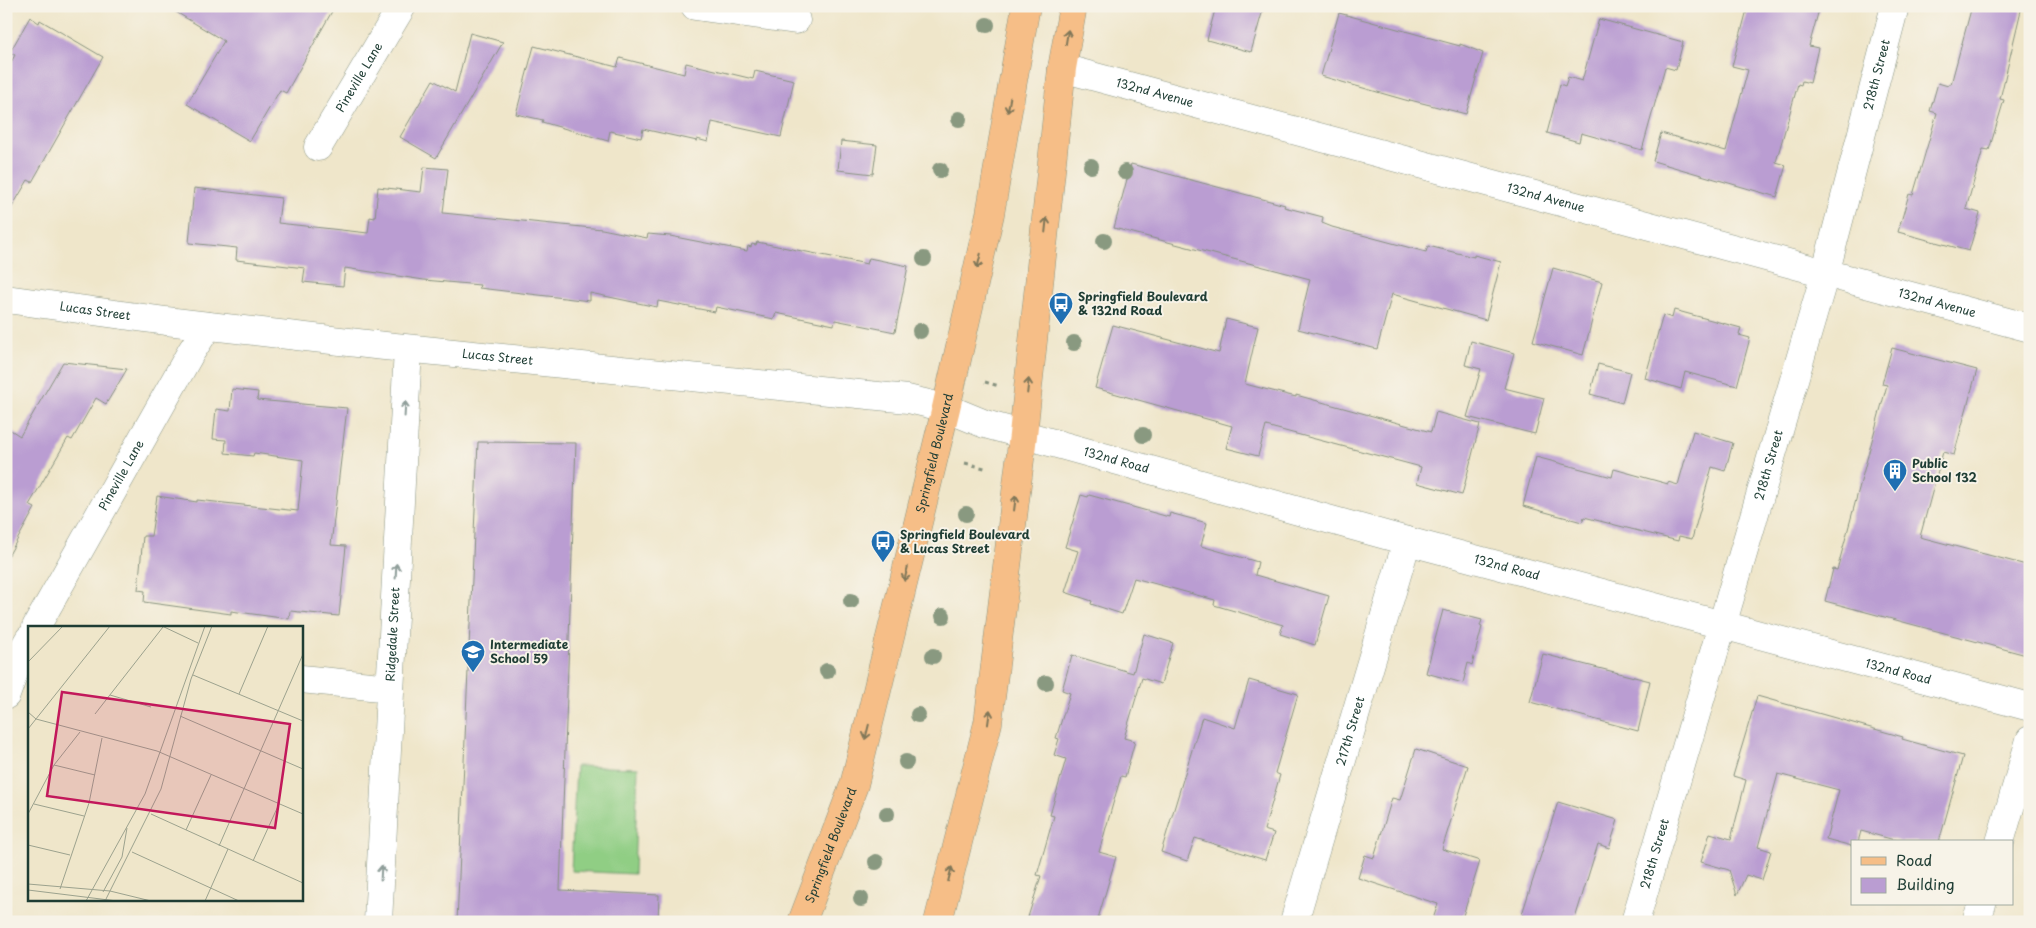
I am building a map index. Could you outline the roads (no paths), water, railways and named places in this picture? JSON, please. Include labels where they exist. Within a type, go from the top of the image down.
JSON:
[{"type":"main road","name":"Springfield Boulevard","points":[[802,922],[854,785],[946,408],[990,214],[1026,6]]},
{"type":"main road","points":[[938,922],[988,723],[1023,435],[1062,68],[1073,6]]},
{"type":"street","name":"Pineville Lane","points":[[318,147],[402,6]]},
{"type":"street","points":[[695,6],[796,20]]},
{"type":"street","name":"218th Street","points":[[1635,922],[1825,274],[1895,6]]},
{"type":"street","name":"132nd Avenue","points":[[1062,68],[2030,328]]},
{"type":"street","name":"Lucas Street","points":[[6,299],[208,326],[408,349],[908,399],[946,408],[985,424]]},
{"type":"street","name":"Pineville Lane","points":[[37,626],[191,352],[208,326]]},
{"type":"street","name":"Ridgedale Street","points":[[378,922],[408,349]]},
{"type":"street","name":"132nd Road","points":[[985,424],[1407,541],[2030,706]]},
{"type":"street","name":"217th Street","points":[[1294,922],[1407,541]]},
{"type":"street","points":[[6,695],[27,648]]},
{"type":"street","points":[[302,679],[390,688]]},
{"type":"street","points":[[2001,840],[2030,740]]},
{"type":"street","points":[[1976,922],[1981,906]]},
{"type":"place","name":"Springfield Boulevard & 132nd Road","points":[[1061,325]]},
{"type":"place","name":"Public School 132","points":[[1895,492]]},
{"type":"place","name":"Springfield Boulevard & Lucas Street","points":[[883,563]]},
{"type":"place","name":"Intermediate School 59","points":[[473,673]]}]
